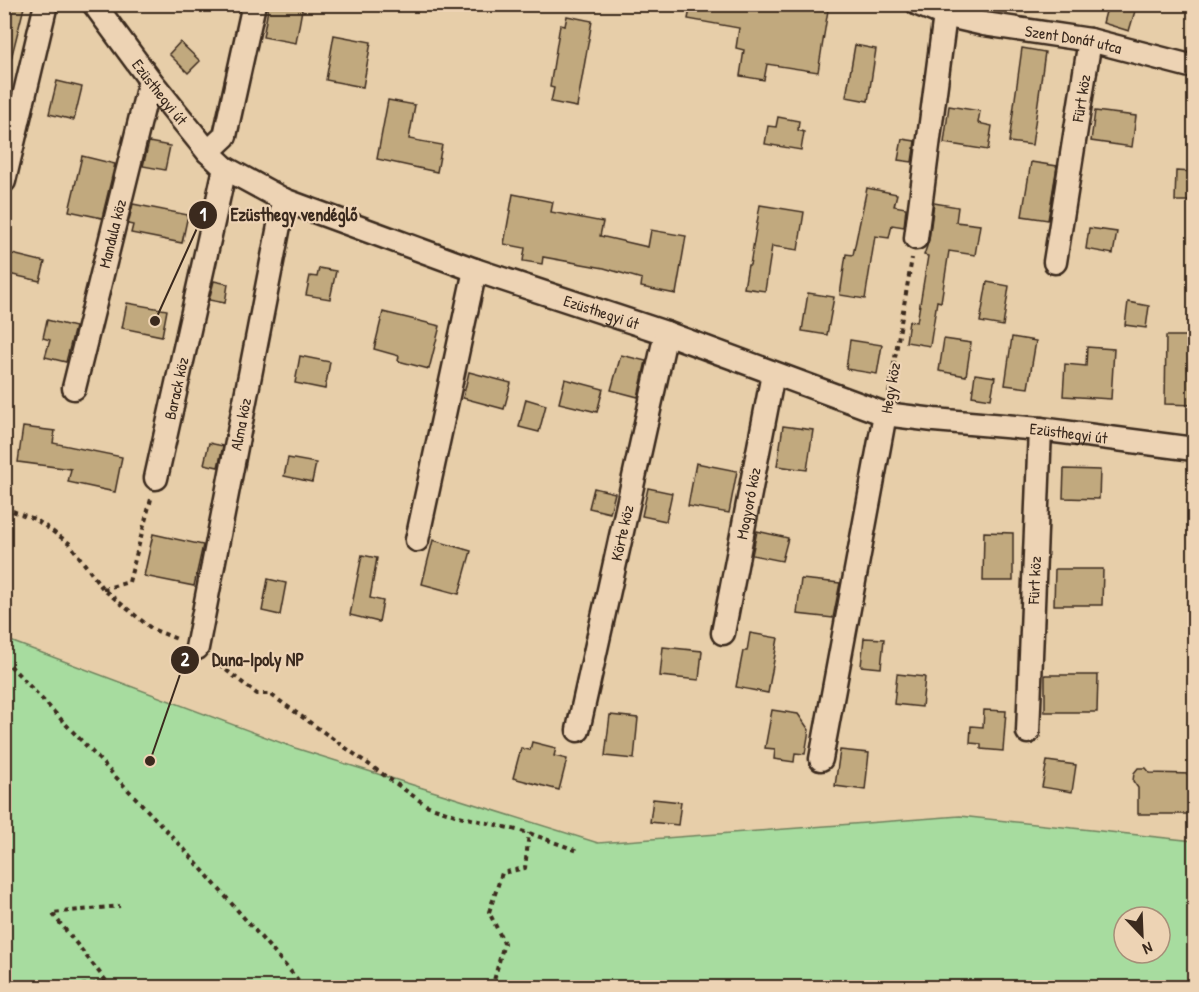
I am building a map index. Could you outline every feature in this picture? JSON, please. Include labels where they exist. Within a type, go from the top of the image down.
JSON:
[{"type":"street","points":[[4,181],[46,4]]},
{"type":"street","name":"Ezüsthegyi út","points":[[94,4],[110,14],[150,80],[208,152],[225,168],[284,200],[475,270],[666,333],[885,414],[1040,429],[1194,449]]},
{"type":"street","points":[[208,152],[225,136],[254,4]]},
{"type":"street","name":"Szent Donát utca","points":[[918,4],[945,15],[984,24],[1090,39],[1194,67]]},
{"type":"street","points":[[916,238],[945,15]]},
{"type":"street","name":"Fürt köz","points":[[1055,262],[1090,39]]},
{"type":"street","name":"Mandula köz","points":[[74,388],[150,80]]},
{"type":"street","name":"Barack köz","points":[[156,478],[225,168]]},
{"type":"street","name":"Alma köz","points":[[197,648],[284,200]]},
{"type":"street","points":[[417,540],[475,270]]},
{"type":"street","name":"Körte köz","points":[[578,730],[666,333]]},
{"type":"street","name":"Mogyoró köz","points":[[723,633],[773,374]]},
{"type":"street","name":"Hegy köz","points":[[821,759],[885,414]]},
{"type":"street","name":"Fürt köz","points":[[1028,732],[1040,429]]},
{"type":"path","name":"Hegy köz","points":[[885,414],[916,238]]},
{"type":"path","points":[[103,589],[129,582],[156,478]]},
{"type":"path","points":[[4,508],[35,519],[69,543],[103,589],[152,629],[197,648],[256,694],[270,694],[426,805],[455,815],[530,833],[578,851]]},
{"type":"path","points":[[4,659],[185,850],[305,987]]},
{"type":"path","points":[[492,987],[504,943],[489,912],[502,873],[525,868],[530,833]]},
{"type":"path","points":[[64,987],[107,982],[52,913],[120,906]]},
{"type":"green space","points":[[5,639],[295,748],[598,843],[960,816],[1194,841],[1194,987],[5,987]]},
{"type":"building","points":[[7,4],[24,7],[11,59],[4,58],[4,13]]},
{"type":"building","points":[[269,4],[303,4],[296,43],[263,37]]},
{"type":"building","points":[[691,4],[829,4],[818,72],[767,64],[764,80],[740,76],[744,50],[736,48],[739,28],[688,19]]},
{"type":"building","points":[[1108,4],[1132,4],[1130,9],[1135,11],[1129,31],[1103,23]]},
{"type":"building","points":[[567,16],[592,21],[577,107],[551,102],[554,88],[550,87],[560,25],[565,26]]},
{"type":"building","points":[[334,35],[371,42],[363,87],[326,80]]},
{"type":"building","points":[[180,42],[200,61],[188,73],[169,54]]},
{"type":"building","points":[[855,45],[876,49],[868,101],[846,97]]},
{"type":"building","points":[[1022,48],[1045,52],[1032,145],[1009,142]]},
{"type":"building","points":[[57,81],[82,87],[74,120],[49,114]]},
{"type":"building","points":[[388,100],[415,105],[409,139],[442,145],[437,172],[377,159]]},
{"type":"building","points":[[949,106],[980,111],[978,123],[992,126],[988,150],[944,143]]},
{"type":"building","points":[[1095,111],[1136,116],[1132,147],[1091,141]]},
{"type":"building","points":[[778,117],[799,121],[798,130],[804,132],[801,150],[765,144],[768,126],[776,127]]},
{"type":"building","points":[[902,139],[915,141],[912,162],[898,160]]},
{"type":"building","points":[[149,142],[170,146],[165,170],[143,166]]},
{"type":"building","points":[[82,156],[115,164],[102,218],[69,211]]},
{"type":"building","points":[[1031,162],[1057,166],[1048,220],[1022,216]]},
{"type":"building","points":[[1176,171],[1194,172],[1194,201],[1175,201]]},
{"type":"building","points":[[867,188],[897,194],[894,206],[906,208],[904,227],[892,225],[889,238],[875,236],[865,299],[840,295],[846,254],[853,255]]},
{"type":"building","points":[[513,194],[553,202],[551,212],[603,222],[600,236],[648,247],[651,230],[686,236],[676,294],[641,287],[642,279],[604,268],[543,257],[542,264],[523,261],[525,248],[504,244]]},
{"type":"building","points":[[934,203],[958,207],[956,222],[980,225],[975,255],[949,251],[941,302],[937,301],[930,346],[906,342],[909,321],[917,322],[928,256],[924,255],[929,240]]},
{"type":"building","points":[[133,204],[188,215],[182,243],[131,233],[133,225],[128,224]]},
{"type":"building","points":[[760,205],[804,212],[798,250],[772,246],[765,291],[744,288]]},
{"type":"building","points":[[1089,228],[1117,232],[1113,254],[1086,249]]},
{"type":"building","points":[[4,252],[45,262],[40,281],[4,273]]},
{"type":"building","points":[[319,268],[336,271],[330,299],[306,295],[310,276],[317,277]]},
{"type":"building","points":[[214,281],[228,284],[225,303],[209,300]]},
{"type":"building","points":[[987,282],[1009,286],[1003,326],[980,322]]},
{"type":"building","points":[[808,293],[834,297],[827,335],[802,331]]},
{"type":"building","points":[[1128,302],[1149,306],[1146,328],[1125,325]]},
{"type":"building","points":[[127,303],[167,310],[162,336],[122,328]]},
{"type":"building","points":[[383,312],[440,326],[429,369],[398,361],[399,356],[374,349]]},
{"type":"building","points":[[47,320],[75,327],[66,362],[45,357],[50,340],[43,338]]},
{"type":"building","points":[[1166,336],[1194,336],[1194,405],[1165,404]]},
{"type":"building","points":[[1012,337],[1036,341],[1028,388],[1005,385]]},
{"type":"building","points":[[944,339],[971,343],[966,376],[939,371]]},
{"type":"building","points":[[850,340],[882,345],[877,374],[846,369]]},
{"type":"building","points":[[1087,347],[1114,349],[1111,399],[1063,396],[1065,364],[1086,366]]},
{"type":"building","points":[[621,355],[646,361],[638,397],[611,390]]},
{"type":"building","points":[[300,356],[330,362],[325,389],[295,383]]},
{"type":"building","points":[[469,372],[511,383],[504,409],[463,398]]},
{"type":"building","points":[[975,374],[995,377],[991,399],[972,396]]},
{"type":"building","points":[[565,379],[603,389],[597,412],[559,403]]},
{"type":"building","points":[[526,399],[546,405],[539,432],[519,427]]},
{"type":"building","points":[[783,426],[813,430],[807,470],[777,466]]},
{"type":"building","points":[[23,427],[55,431],[53,443],[122,457],[115,492],[68,482],[71,469],[18,462]]},
{"type":"building","points":[[209,443],[223,446],[218,467],[204,464]]},
{"type":"building","points":[[288,458],[316,463],[312,482],[284,476]]},
{"type":"building","points":[[696,463],[737,471],[729,513],[688,506]]},
{"type":"building","points":[[1064,469],[1100,470],[1099,499],[1063,498]]},
{"type":"building","points":[[594,488],[615,493],[610,513],[589,508]]},
{"type":"building","points":[[648,488],[672,493],[666,521],[642,516]]},
{"type":"building","points":[[757,531],[788,538],[782,561],[752,555]]},
{"type":"building","points":[[984,532],[1013,533],[1013,581],[983,581]]},
{"type":"building","points":[[153,534],[203,545],[194,586],[144,576]]},
{"type":"building","points":[[433,540],[471,551],[459,594],[422,584]]},
{"type":"building","points":[[362,555],[377,558],[370,598],[383,601],[379,622],[350,615]]},
{"type":"building","points":[[1055,569],[1103,569],[1102,605],[1054,605]]},
{"type":"building","points":[[268,579],[286,583],[280,615],[262,611]]},
{"type":"building","points":[[801,579],[840,583],[833,618],[797,614]]},
{"type":"building","points":[[750,633],[778,638],[768,693],[736,687],[743,651],[747,651]]},
{"type":"building","points":[[864,638],[884,639],[881,668],[861,666]]},
{"type":"building","points":[[663,647],[702,651],[699,680],[660,676]]},
{"type":"building","points":[[897,674],[925,677],[922,707],[894,704]]},
{"type":"building","points":[[1045,675],[1098,675],[1097,712],[1045,712]]},
{"type":"building","points":[[772,710],[798,714],[809,730],[805,754],[795,753],[794,762],[774,759],[775,749],[765,748]]},
{"type":"building","points":[[984,710],[1006,711],[1003,751],[981,749],[981,744],[970,743],[971,726],[983,727]]},
{"type":"building","points":[[610,715],[638,718],[634,759],[605,756]]},
{"type":"building","points":[[532,742],[556,748],[554,756],[567,759],[559,790],[513,778],[521,748],[530,750]]},
{"type":"building","points":[[840,750],[869,753],[865,790],[835,786]]},
{"type":"building","points":[[1047,761],[1076,765],[1072,792],[1042,787]]},
{"type":"building","points":[[1138,768],[1146,768],[1150,773],[1192,774],[1191,814],[1138,814],[1138,788],[1133,781],[1134,773]]},
{"type":"building","points":[[653,799],[681,802],[678,825],[650,822]]},
{"type":"place","name":"Ezüsthegy vendéglő","points":[[155,321]]},
{"type":"place","name":"Duna-Ipoly NP","points":[[150,761]]}]
